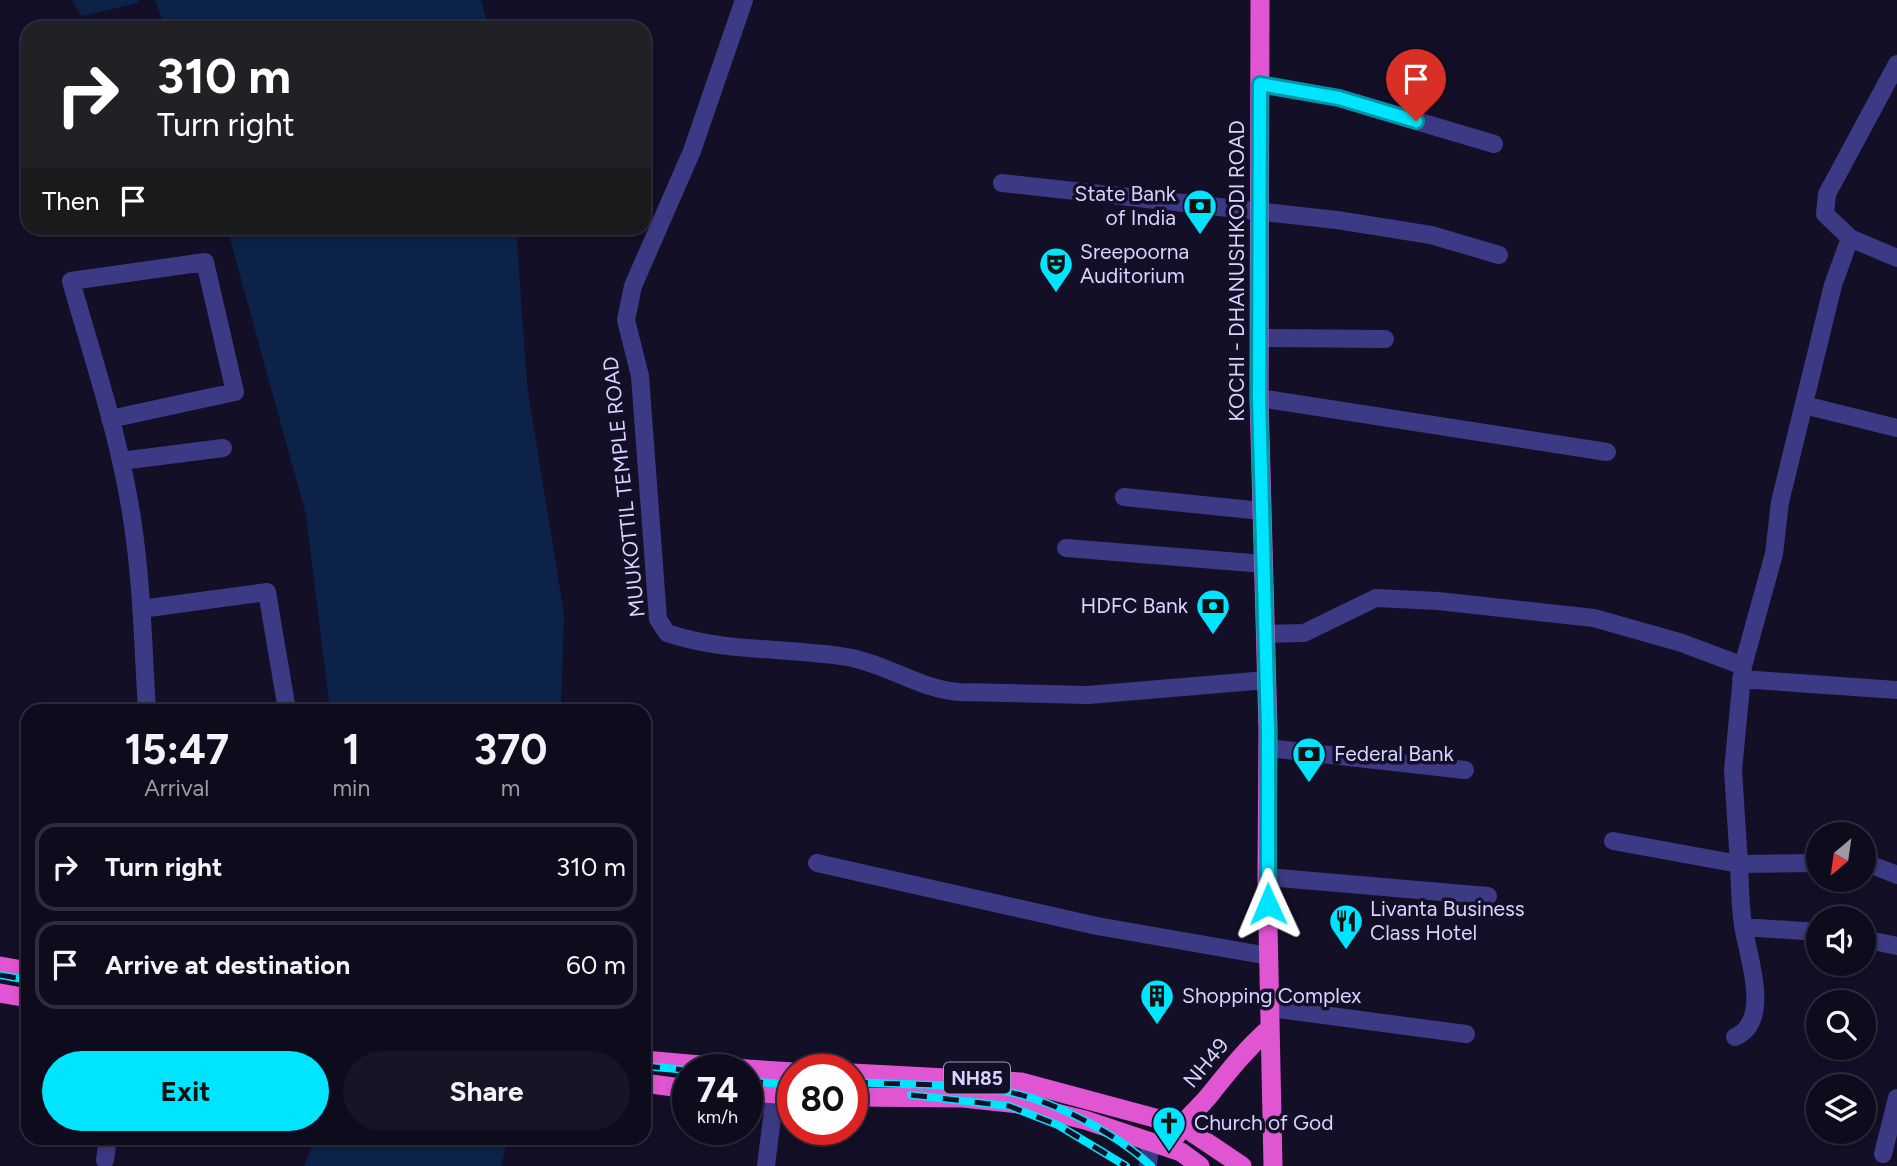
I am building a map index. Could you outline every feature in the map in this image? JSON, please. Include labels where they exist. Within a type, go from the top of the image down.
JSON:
[{"type":"highway","name":"KOCHI - DHANUSHKODI ROAD","points":[[1260,0],[1259,398],[1267,680],[1267,877],[1273,1166]]},
{"type":"highway","points":[[0,966],[21,970]]},
{"type":"highway","points":[[0,993],[21,997]]},
{"type":"highway","name":"NH49","points":[[1171,1149],[1181,1125],[1254,1042],[1270,1018]]},
{"type":"highway","points":[[651,1060],[672,1063]]},
{"type":"highway","name":"NH85","points":[[868,1074],[1021,1082],[1181,1125],[1242,1166]]},
{"type":"highway","points":[[651,1084],[672,1086]]},
{"type":"highway","points":[[868,1097],[962,1098],[1019,1104],[1085,1120],[1171,1149],[1200,1166]]},
{"type":"street","name":"MUUKOTTIL TEMPLE ROAD","points":[[744,0],[692,152],[633,286],[626,320],[640,376],[658,619],[667,633],[721,645],[847,657],[884,666],[940,691],[1088,695],[1267,680]]},
{"type":"street","points":[[1897,64],[1827,194],[1825,214],[1850,238],[1897,258]]},
{"type":"street","points":[[1260,84],[1339,98],[1494,144]]},
{"type":"street","points":[[1002,183],[1260,214],[1337,220],[1431,235],[1499,255]]},
{"type":"street","points":[[1735,1037],[1747,1028],[1756,1003],[1749,948],[1743,927],[1733,770],[1742,672],[1774,554],[1780,502],[1833,285],[1850,238]]},
{"type":"street","points":[[110,419],[235,392],[205,262],[71,281],[121,461],[132,519],[147,704]]},
{"type":"street","points":[[1259,338],[1385,339]]},
{"type":"street","points":[[1259,398],[1606,452]]},
{"type":"street","points":[[1804,405],[1897,428]]},
{"type":"street","points":[[121,461],[223,448]]},
{"type":"street","points":[[1124,497],[1262,511]]},
{"type":"street","points":[[1066,548],[1264,564]]},
{"type":"street","points":[[141,608],[267,592],[286,704]]},
{"type":"street","points":[[1265,634],[1304,633],[1376,598],[1438,601],[1594,618],[1682,643],[1742,672],[1897,691]]},
{"type":"street","points":[[1268,748],[1465,770]]},
{"type":"street","points":[[1613,841],[1739,864],[1806,863]]},
{"type":"street","points":[[817,863],[1097,926],[1269,956]]},
{"type":"street","points":[[1876,867],[1897,875]]},
{"type":"street","points":[[1267,877],[1488,896]]},
{"type":"street","points":[[1743,927],[1806,931]]},
{"type":"street","points":[[1876,942],[1897,946]]},
{"type":"street","points":[[1270,1018],[1466,1034]]},
{"type":"street","points":[[1883,1154],[1897,1098]]},
{"type":"street","points":[[766,1166],[777,1122]]},
{"type":"street","points":[[1148,1166],[1150,1142]]},
{"type":"street","points":[[105,1160],[107,1145]]},
{"type":"water","points":[[72,0],[139,0],[139,3],[81,16]]},
{"type":"water","points":[[155,0],[481,0],[487,21],[162,21]]},
{"type":"water","points":[[229,235],[516,235],[527,385],[564,614],[561,704],[329,704],[306,515]]},
{"type":"water","points":[[312,1145],[506,1145],[501,1166],[304,1166]]},
{"type":"railway","points":[[0,975],[21,979]]},
{"type":"railway","points":[[651,1067],[672,1069]]},
{"type":"railway","points":[[763,1082],[777,1084]]},
{"type":"railway","points":[[868,1083],[966,1087],[1022,1095],[1082,1119],[1120,1141],[1151,1166]]},
{"type":"railway","points":[[911,1095],[1009,1106],[1058,1125],[1126,1166]]},
{"type":"place","name":"State Bank of India","points":[[1200,236]]},
{"type":"place","name":"Sreepoorna Auditorium","points":[[1056,294]]},
{"type":"place","name":"HDFC Bank","points":[[1213,636]]},
{"type":"place","name":"Federal Bank","points":[[1309,784]]},
{"type":"place","name":"Livanta Business Class Hotel","points":[[1346,951]]},
{"type":"place","name":"Shopping Complex","points":[[1157,1026]]},
{"type":"place","name":"Church of God","points":[[1169,1153]]},
{"type":"route","points":[[1268,904],[1268,729],[1259,398],[1260,84],[1339,98],[1416,121]]}]
